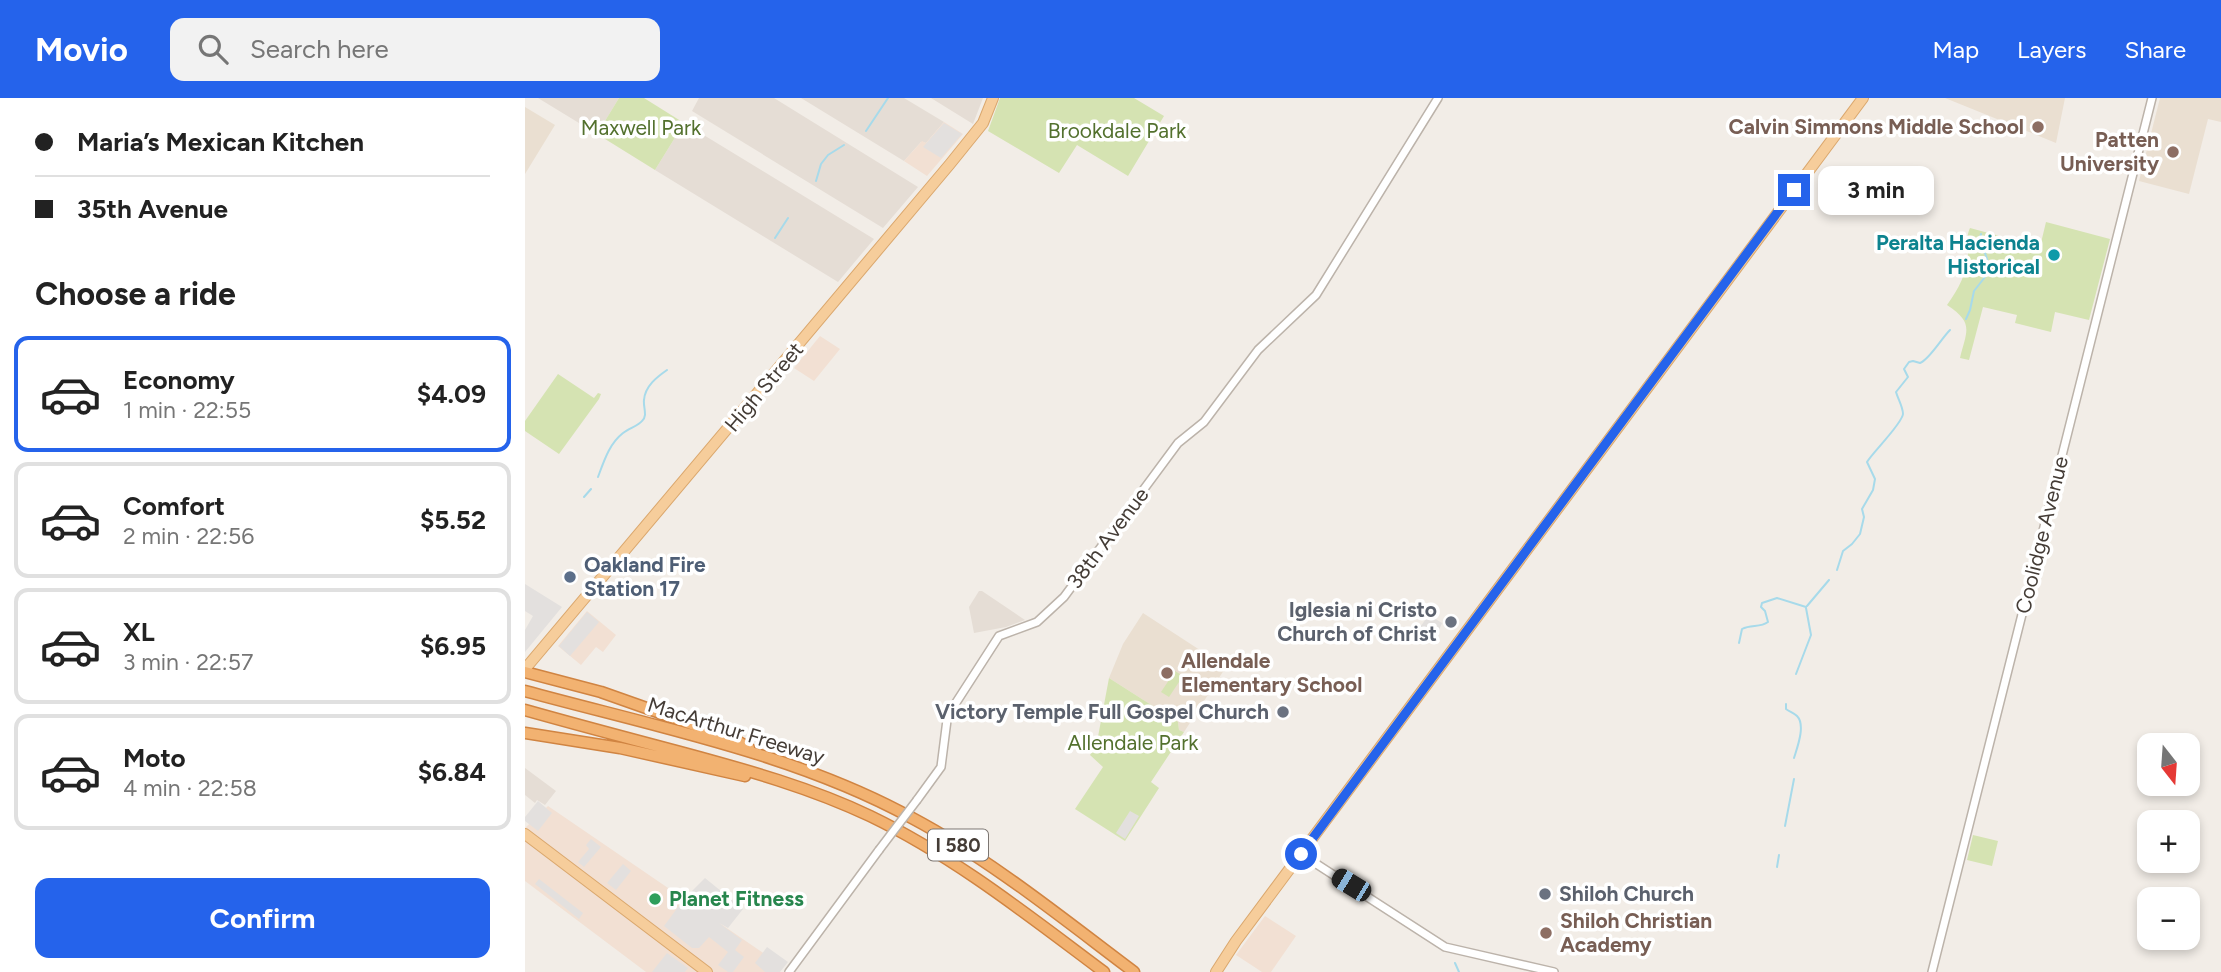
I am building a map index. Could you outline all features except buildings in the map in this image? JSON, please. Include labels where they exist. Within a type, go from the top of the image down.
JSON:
[{"type":"highway","points":[[525,671],[601,692],[734,739],[760,755]]},
{"type":"highway","name":"MacArthur Freeway","points":[[525,691],[760,755],[842,785],[922,823],[991,867],[1134,972]]},
{"type":"highway","name":"MacArthur Freeway","points":[[525,710],[731,766],[801,788],[869,815],[935,851],[1002,896],[1104,972]]},
{"type":"highway","points":[[525,733],[620,748],[801,788]]},
{"type":"main road","name":"High Street","points":[[525,671],[983,123],[993,98]]},
{"type":"main road","points":[[1216,972],[1863,98]]},
{"type":"main road","points":[[525,834],[707,972]]},
{"type":"street","name":"38th Avenue","points":[[789,972],[941,767],[950,712],[999,636],[1037,622],[1051,611],[1178,443],[1204,422],[1258,350],[1316,295],[1438,98]]},
{"type":"street","name":"Coolidge Avenue","points":[[1932,972],[2153,98]]},
{"type":"street","points":[[1301,854],[1445,947],[1554,972]]},
{"type":"shaded area","points":[[538,98],[619,98],[597,134]]},
{"type":"shaded area","points":[[699,98],[774,98],[918,187],[883,228],[692,111]]},
{"type":"shaded area","points":[[801,98],[904,98],[944,122],[926,143],[921,142],[904,161]]},
{"type":"shaded area","points":[[931,98],[983,98],[973,124]]},
{"type":"shaded area","name":"Calvin Simmons Middle School","points":[[1945,98],[2065,98],[2056,143]]},
{"type":"shaded area","name":"Patten University","points":[[2160,98],[2221,98],[2221,122],[2208,119],[2189,194],[2139,181]]},
{"type":"shaded area","points":[[525,107],[555,125],[525,174]]},
{"type":"shaded area","points":[[944,122],[963,134],[927,176],[904,161],[922,141],[926,143]]},
{"type":"shaded area","points":[[684,123],[874,239],[838,282],[655,170]]},
{"type":"shaded area","points":[[944,123],[962,134],[941,158],[923,147]]},
{"type":"shaded area","points":[[820,336],[840,349],[814,381],[794,368]]},
{"type":"shaded area","points":[[525,584],[562,607],[525,652],[525,630],[533,616],[525,611]]},
{"type":"shaded area","points":[[979,591],[1025,620],[974,633],[969,607]]},
{"type":"shaded area","points":[[587,611],[616,635],[603,652],[596,647],[581,665],[558,646]]},
{"type":"shaded area","points":[[587,612],[599,622],[570,656],[559,646]]},
{"type":"shaded area","name":"Allendale Elementary School","points":[[1143,613],[1226,667],[1184,732],[1179,730],[1178,722],[1109,678],[1123,644]]},
{"type":"shaded area","points":[[1429,615],[1442,623],[1436,637],[1420,627]]},
{"type":"shaded area","points":[[525,768],[556,791],[545,805],[537,800],[535,803],[525,795]]},
{"type":"shaded area","points":[[538,801],[552,813],[538,831],[525,821],[525,817]]},
{"type":"shaded area","points":[[548,806],[781,965],[775,972],[646,972],[525,881],[525,828]]},
{"type":"shaded area","points":[[1130,811],[1139,816],[1125,839],[1116,833]]},
{"type":"shaded area","points":[[591,839],[601,847],[584,867],[578,862],[589,849],[586,845]]},
{"type":"shaded area","points":[[623,864],[631,871],[616,890],[607,883]]},
{"type":"shaded area","points":[[705,878],[743,909],[728,928],[719,923],[742,940],[735,950],[744,957],[733,972],[728,972],[718,965],[728,952],[709,937],[699,948],[692,948],[664,926],[684,899]]},
{"type":"shaded area","points":[[539,879],[583,913],[579,919],[535,884]]},
{"type":"shaded area","points":[[1265,916],[1296,936],[1271,972],[1262,972],[1236,955]]},
{"type":"shaded area","points":[[767,947],[788,962],[780,972],[765,972],[755,963]]},
{"type":"shaded area","points":[[667,953],[688,968],[685,972],[652,972]]},
{"type":"green space","name":"Maxwell Park","points":[[619,98],[644,98],[684,123],[655,170],[597,134]]},
{"type":"green space","name":"Brookdale Park","points":[[1000,98],[1134,98],[1164,116],[1128,176],[1077,145],[1059,173],[988,131]]},
{"type":"green space","points":[[2046,222],[2110,239],[2089,320],[2055,312],[2051,332],[2015,323],[2017,315],[1983,307],[1969,360],[1960,358],[1966,334],[1965,322],[1947,305],[1965,273],[1970,228],[2040,247]]},
{"type":"green space","points":[[558,374],[594,398],[598,393],[601,394],[559,454],[525,431],[525,421]]},
{"type":"green space","points":[[1175,671],[1183,676],[1169,697],[1161,692]]},
{"type":"green space","name":"Allendale Park","points":[[1109,678],[1178,722],[1179,730],[1184,732],[1151,782],[1159,788],[1125,841],[1075,809],[1103,767],[1090,755],[1097,742]]},
{"type":"green space","points":[[1973,835],[1998,841],[1992,866],[1967,860]]},
{"type":"waterway","points":[[866,131],[888,98]]},
{"type":"waterway","points":[[816,181],[821,164],[828,155],[844,145]]},
{"type":"waterway","points":[[775,238],[788,218]]},
{"type":"waterway","points":[[1966,319],[1974,291],[1985,277],[1989,265],[1981,234]]},
{"type":"waterway","points":[[1837,570],[1843,551],[1860,534],[1864,517],[1862,509],[1873,490],[1875,479],[1867,462],[1903,414],[1896,392],[1908,377],[1904,369],[1909,362],[1924,361],[1950,330]]},
{"type":"waterway","points":[[598,477],[614,442],[644,419],[647,390],[667,370]]},
{"type":"waterway","points":[[584,497],[591,489]]},
{"type":"waterway","points":[[1807,606],[1829,580]]},
{"type":"waterway","points":[[1739,643],[1742,629],[1768,622],[1761,607],[1762,603],[1777,598],[1806,607]]},
{"type":"waterway","points":[[1796,674],[1811,635],[1806,608]]},
{"type":"waterway","points":[[1786,704],[1786,709],[1797,716],[1801,725],[1794,758]]},
{"type":"waterway","points":[[1785,826],[1794,779]]},
{"type":"waterway","points":[[1777,867],[1779,855]]},
{"type":"waterway","points":[[1455,963],[1459,972]]},
{"type":"place","name":"Calvin Simmons Middle School","points":[[2038,127]]},
{"type":"place","name":"Patten University","points":[[2173,152]]},
{"type":"place","name":"Peralta Hacienda Historical","points":[[2054,255]]},
{"type":"place","name":"Oakland Fire Station 17","points":[[570,577]]},
{"type":"place","name":"Iglesia ni Cristo Church of Christ","points":[[1451,622]]},
{"type":"place","name":"Allendale Elementary School","points":[[1167,673]]},
{"type":"place","name":"Victory Temple Full Gospel Church","points":[[1283,712]]},
{"type":"place","name":"Shiloh Church","points":[[1545,894]]},
{"type":"place","name":"Planet Fitness","points":[[655,899]]},
{"type":"place","name":"Shiloh Christian Academy","points":[[1546,933]]},
{"type":"route","points":[[1301,854],[1794,190]]}]
